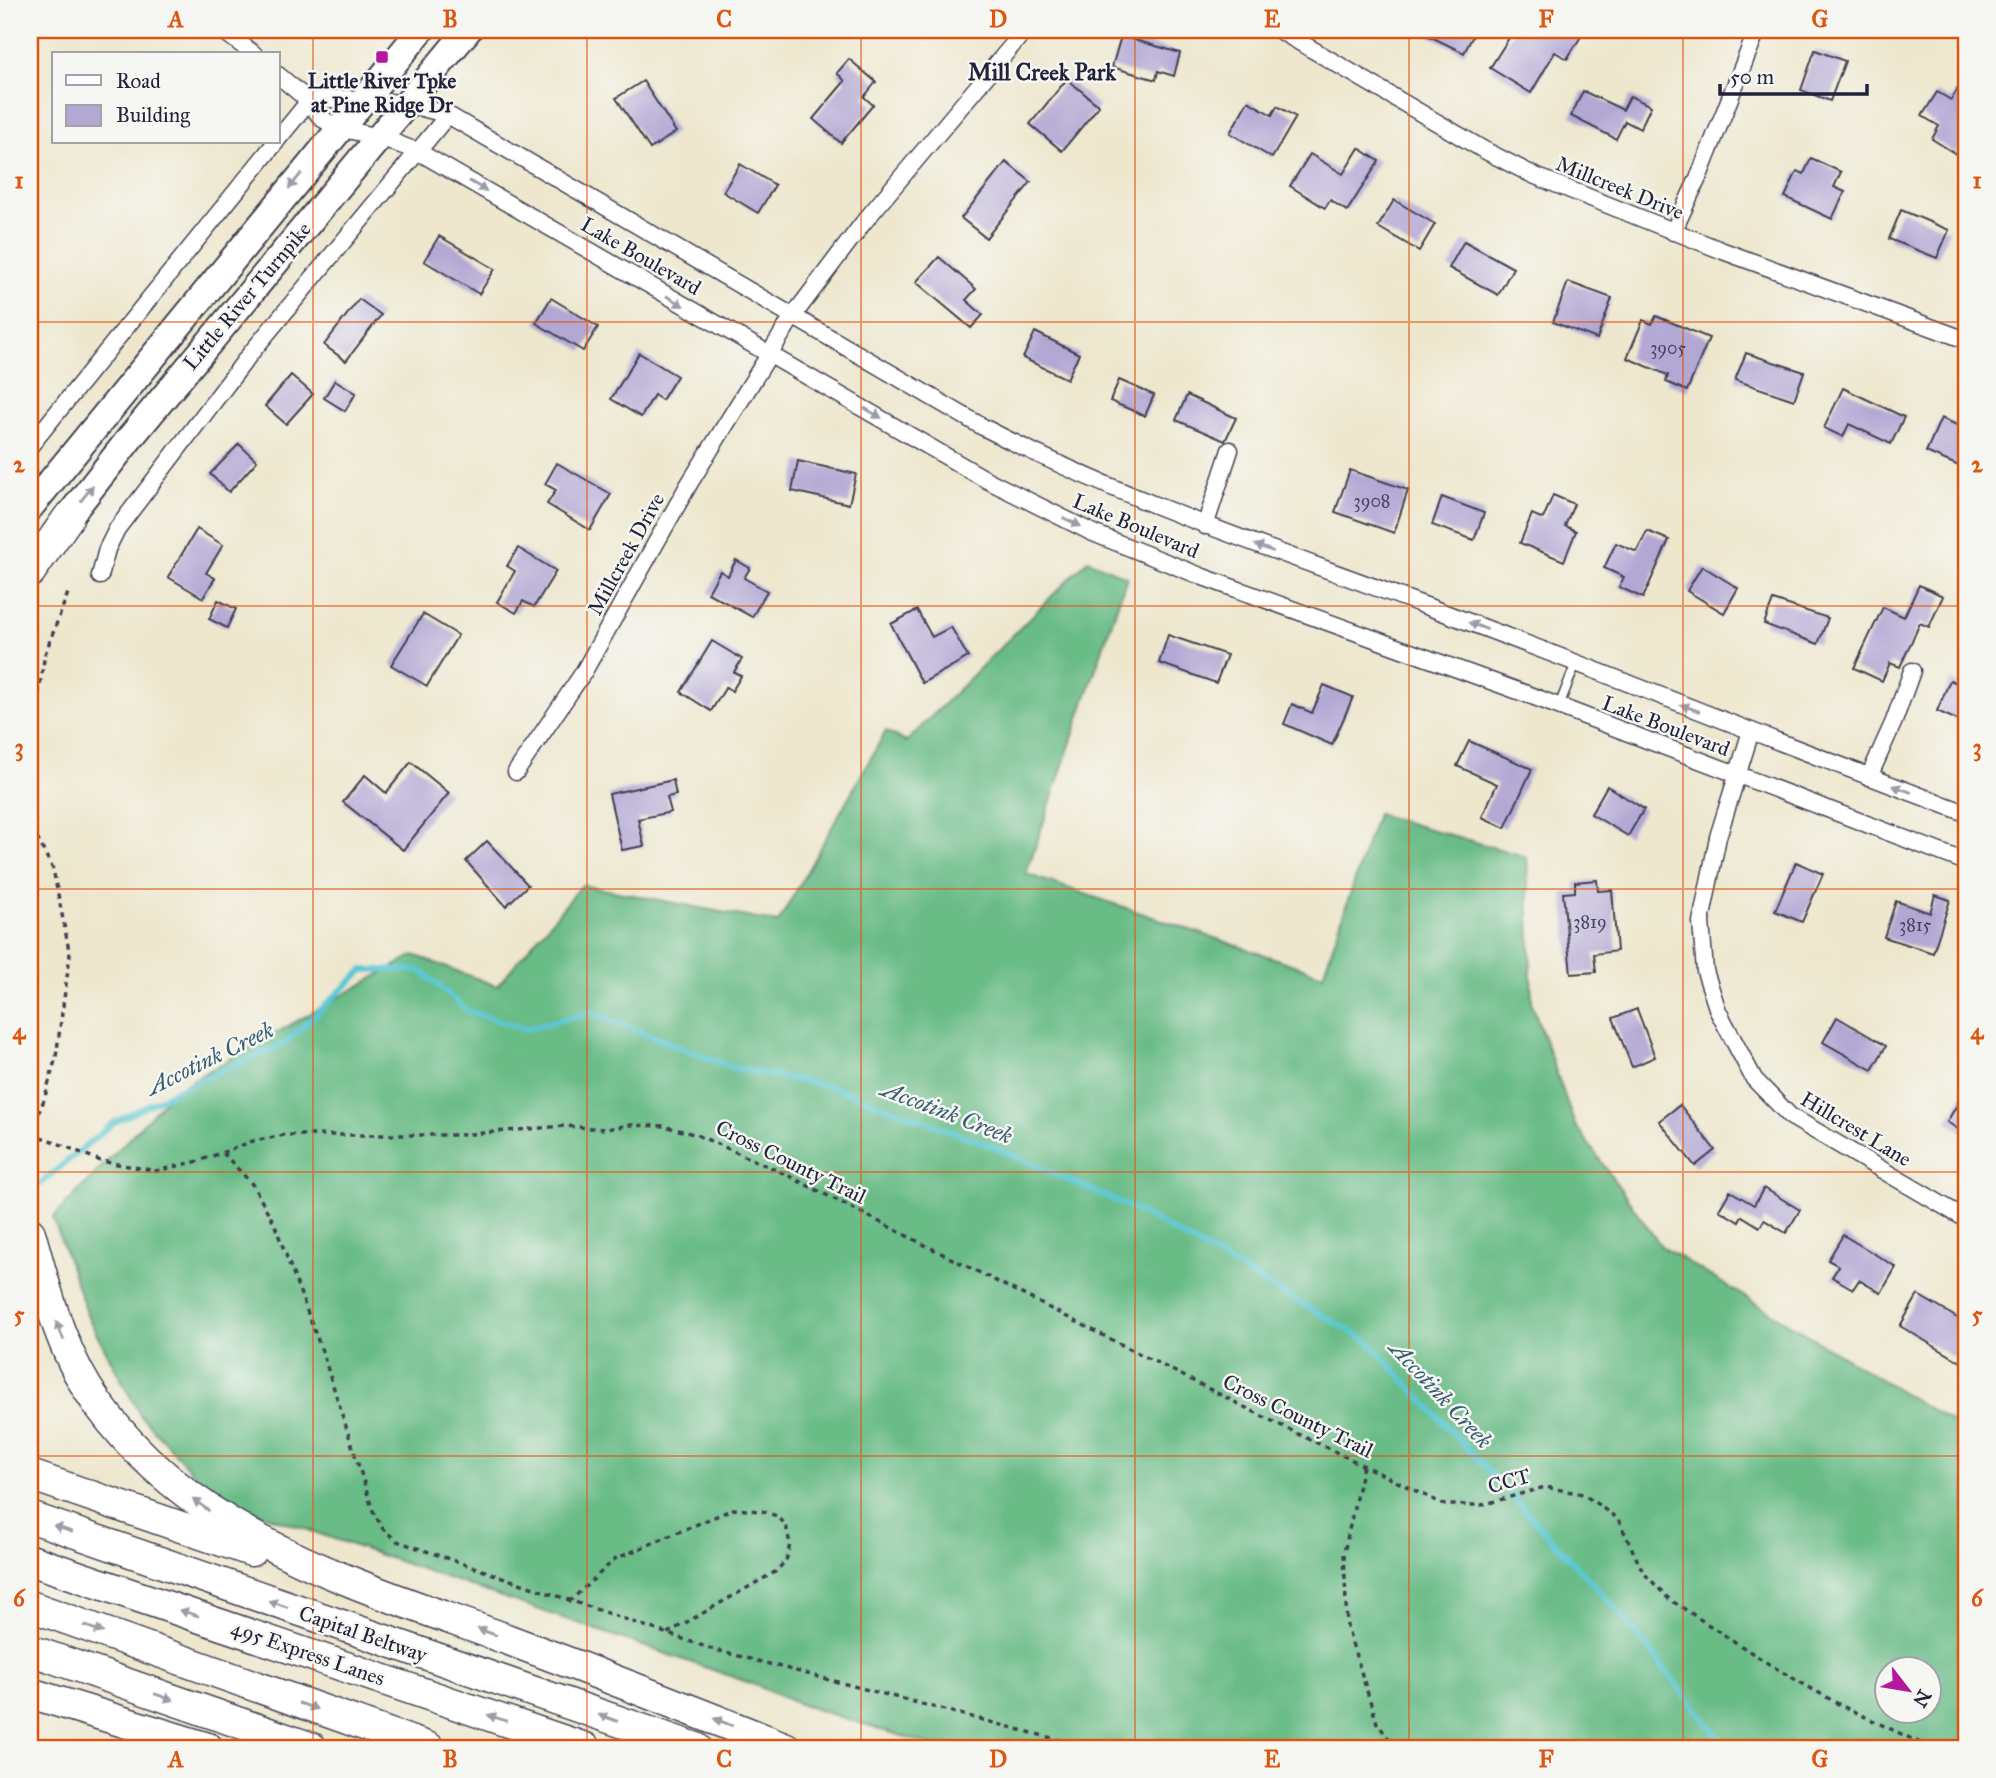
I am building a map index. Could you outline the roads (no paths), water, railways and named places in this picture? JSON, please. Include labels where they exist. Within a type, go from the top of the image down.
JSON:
[{"type":"highway","points":[[30,572],[68,518]]},
{"type":"highway","points":[[30,1233],[55,1320],[78,1373],[98,1404],[145,1460],[205,1508],[264,1544],[394,1598]]},
{"type":"highway","points":[[30,1475],[394,1598],[591,1671],[786,1748]]},
{"type":"highway","name":"Capital Beltway","points":[[30,1517],[696,1748]]},
{"type":"highway","name":"495 Express Lanes","points":[[30,1560],[585,1748]]},
{"type":"highway","points":[[30,1606],[429,1748]]},
{"type":"highway","points":[[30,1650],[312,1748]]},
{"type":"highway","points":[[30,1693],[208,1748]]},
{"type":"main road","name":"Little River Turnpike","points":[[30,507],[421,30]]},
{"type":"main road","name":"Little River Turnpike","points":[[30,566],[130,438],[468,30]]},
{"type":"street","points":[[222,30],[251,52]]},
{"type":"street","points":[[793,316],[871,213],[1025,30]]},
{"type":"street","name":"Millcreek Drive","points":[[1279,30],[1484,150],[1583,197],[1966,340]]},
{"type":"street","points":[[1673,232],[1699,176],[1758,30]]},
{"type":"street","points":[[280,77],[309,102],[321,118],[338,128]]},
{"type":"street","name":"Lake Boulevard","points":[[309,102],[344,96],[406,103],[448,115],[1037,456],[1205,526],[1576,663],[1966,813]]},
{"type":"street","points":[[280,136],[309,102]]},
{"type":"street","points":[[100,576],[107,549],[117,529],[250,354],[448,115]]},
{"type":"street","name":"Lake Boulevard","points":[[338,128],[380,137],[419,152],[987,480],[1093,533],[1203,578],[1559,707],[1966,862]]},
{"type":"street","points":[[30,446],[274,144]]},
{"type":"street","name":"Millcreek Drive","points":[[516,772],[583,673],[767,353],[793,316]]},
{"type":"street","points":[[1205,526],[1230,450]]},
{"type":"street","points":[[1869,777],[1895,721],[1912,671]]},
{"type":"street","name":"Hillcrest Lane","points":[[1751,731],[1709,872],[1701,935],[1705,971],[1718,1011],[1735,1049],[1754,1079],[1790,1116],[1966,1219]]},
{"type":"lane","points":[[1559,707],[1576,663]]},
{"type":"waterway","name":"Accotink Creek","points":[[30,1192],[113,1123],[178,1090],[284,1044],[363,970],[420,970],[468,1011],[526,1029],[590,1012],[734,1068],[829,1086],[989,1145],[1132,1208],[1368,1341],[1620,1613],[1727,1748]]},
{"type":"place","name":"Little River Tpke at Pine Ridge Dr","points":[[382,57]]},
{"type":"district","name":"Mill Creek Park","points":[[1042,72]]}]
